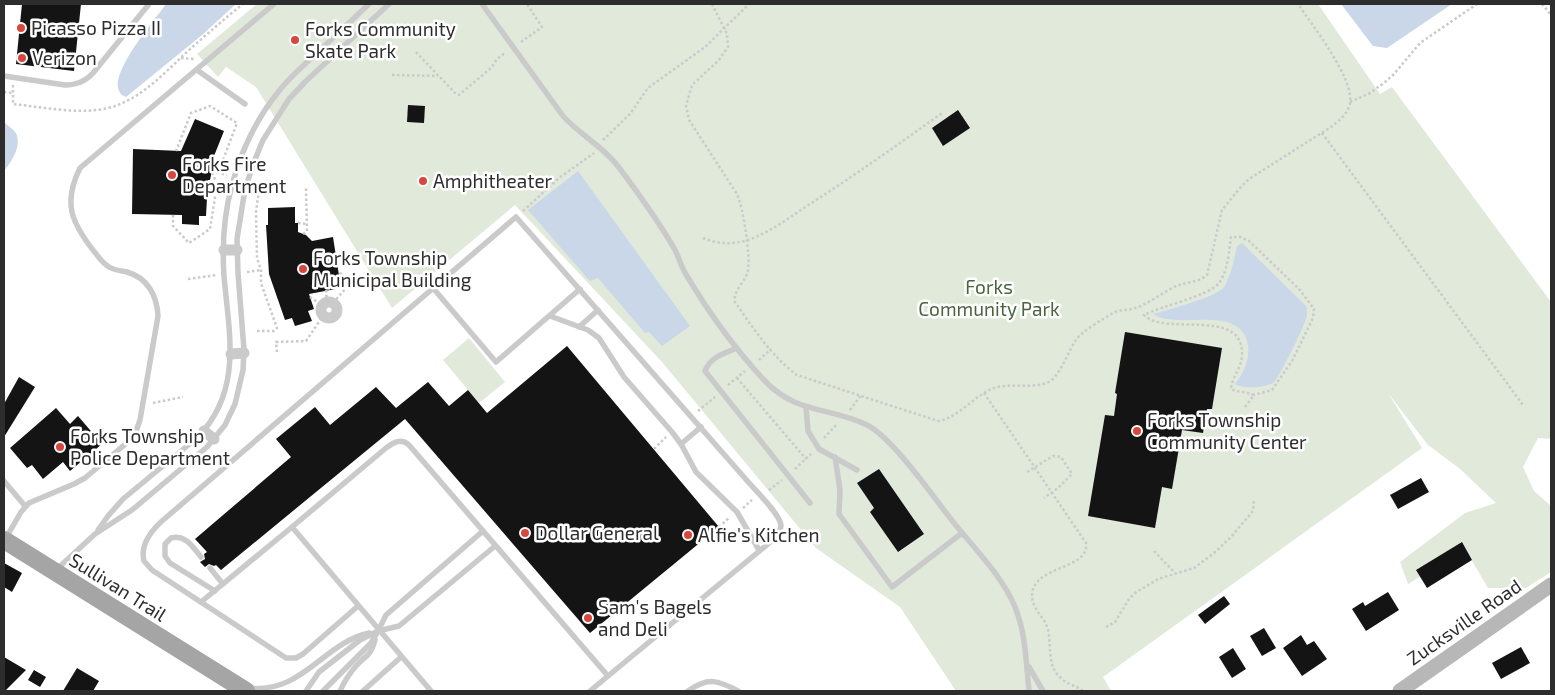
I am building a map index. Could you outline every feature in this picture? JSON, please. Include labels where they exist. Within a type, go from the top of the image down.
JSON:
[{"type":"main road","name":"Sullivan Trail","points":[[4,541],[241,688]]},
{"type":"street","points":[[224,250],[237,250]]},
{"type":"street","points":[[231,354],[244,353]]},
{"type":"street","points":[[204,431],[214,439]]},
{"type":"street","name":"Zucksville Road","points":[[1400,691],[1551,586]]},
{"type":"lane","points":[[4,76],[65,85],[74,85],[82,82],[93,73],[149,4]]},
{"type":"lane","points":[[4,541],[25,506],[36,499],[81,480],[112,456],[135,434],[143,406],[158,316],[156,299],[143,280],[129,272],[108,266],[81,235],[73,218],[70,200],[76,175],[85,162],[274,4]]},
{"type":"lane","points":[[96,534],[123,499],[204,431],[213,418],[222,400],[229,376],[231,354],[224,274],[224,250],[229,201],[235,176],[251,134],[279,90],[369,4]]},
{"type":"lane","points":[[54,572],[96,534],[132,510],[214,439],[225,425],[235,404],[242,379],[244,353],[237,250],[239,222],[245,188],[263,140],[276,118],[306,81],[389,4]]},
{"type":"lane","points":[[482,4],[563,116],[578,131],[599,146],[616,164],[674,247],[687,276],[737,348],[771,387],[792,402],[806,408],[855,421],[867,425],[878,432],[898,453],[962,533],[993,572],[1011,599],[1019,618],[1029,691]]},
{"type":"lane","points":[[197,70],[245,104]]},
{"type":"lane","points":[[358,606],[303,654],[296,658],[289,658],[281,655],[156,573],[146,565],[143,558],[144,546],[154,528],[516,217],[701,427],[776,515],[781,524],[779,532],[774,539],[590,691]]},
{"type":"lane","points":[[433,288],[496,362],[580,289]]},
{"type":"lane","points":[[579,327],[598,310]]},
{"type":"lane","points":[[550,316],[588,330],[599,338],[621,373],[681,444],[696,472],[737,512],[759,550]]},
{"type":"lane","points":[[737,348],[707,364],[705,371],[810,502]]},
{"type":"lane","points":[[806,408],[808,431],[819,449],[857,470]]},
{"type":"lane","points":[[681,444],[701,427]]},
{"type":"lane","points":[[201,602],[386,448],[394,442],[402,440],[409,445],[608,676]]},
{"type":"lane","points":[[835,457],[840,490],[839,514],[892,587],[962,533]]},
{"type":"lane","points":[[4,480],[25,506]]},
{"type":"lane","points":[[292,527],[430,691]]},
{"type":"lane","points":[[323,691],[371,643],[386,615],[483,531]]},
{"type":"lane","points":[[201,557],[181,537],[171,538],[166,544],[165,556],[170,562],[215,591]]},
{"type":"lane","points":[[241,688],[265,690],[285,684],[355,636],[399,626],[495,546]]},
{"type":"lane","points":[[210,568],[223,584]]},
{"type":"lane","points":[[306,691],[313,679],[330,663],[360,640],[378,631]]},
{"type":"lane","points":[[340,691],[346,678],[356,665],[372,652],[378,631]]},
{"type":"lane","points":[[362,691],[401,657]]},
{"type":"lane","points":[[1026,660],[1043,691]]},
{"type":"lane","points":[[688,691],[695,686],[713,680],[738,691]]},
{"type":"path","points":[[14,77],[12,93],[14,104],[84,111],[117,106],[134,97],[151,84],[243,4]]},
{"type":"path","points":[[416,52],[456,95],[461,94],[491,68],[499,56],[542,27],[527,4]]},
{"type":"path","points":[[712,4],[725,28],[728,47],[719,60],[692,85],[686,110],[689,120],[738,197],[747,240],[748,273],[735,294],[735,300],[750,323],[784,365],[797,375],[938,420],[950,416],[995,387],[1048,382],[1056,374],[1078,337],[1108,316],[1120,310],[1137,308],[1171,289],[1203,278],[1209,271],[1220,214],[1224,207],[1250,179],[1340,120],[1348,109],[1350,102],[1348,88],[1327,46],[1298,4]]},
{"type":"path","points":[[516,217],[554,181],[594,153],[613,129],[630,114],[648,88],[700,51],[749,4]]},
{"type":"path","points":[[1350,102],[1370,93],[1384,83],[1420,43],[1477,4]]},
{"type":"path","points":[[1542,4],[1551,15]]},
{"type":"path","points":[[392,75],[439,76]]},
{"type":"path","points":[[4,92],[12,93]]},
{"type":"path","points":[[176,151],[191,114],[210,106],[238,123],[223,160],[212,171]]},
{"type":"path","points":[[703,238],[714,242],[729,243],[747,240],[772,230],[841,185],[942,113]]},
{"type":"path","points":[[1322,133],[1523,405]]},
{"type":"path","points":[[212,171],[235,176]]},
{"type":"path","points":[[173,215],[173,226],[189,243],[210,228],[217,185],[212,171]]},
{"type":"path","points":[[256,331],[274,330],[276,328],[262,283],[261,270],[257,258],[256,212],[260,183]]},
{"type":"path","points":[[303,234],[307,231],[306,188]]},
{"type":"path","points":[[298,223],[307,224]]},
{"type":"path","points":[[1245,407],[1254,395],[1272,390],[1285,372],[1313,318],[1314,309],[1299,289],[1249,241],[1240,237],[1231,237],[1224,272],[1219,282],[1210,290],[1155,309],[1144,315],[1148,320],[1165,324],[1198,324],[1221,327],[1230,332],[1238,338],[1242,348],[1242,358],[1238,373],[1232,381],[1231,388],[1239,393],[1247,392],[1254,395]]},
{"type":"path","points":[[277,352],[276,342],[306,341],[326,303],[345,289],[342,273],[339,274]]},
{"type":"path","points":[[310,297],[326,303]]},
{"type":"path","points":[[758,360],[771,349]]},
{"type":"path","points":[[726,387],[746,370]]},
{"type":"path","points":[[737,378],[806,459]]},
{"type":"path","points":[[984,393],[1086,542],[1086,550],[1080,558],[1041,579],[1034,588],[1032,598],[1036,610],[1048,628],[1052,665],[1059,676],[1083,691]]},
{"type":"path","points":[[850,410],[861,395]]},
{"type":"path","points":[[143,406],[183,396]]},
{"type":"path","points":[[698,411],[716,396]]},
{"type":"path","points":[[820,442],[840,421]]},
{"type":"path","points":[[654,449],[667,436]]},
{"type":"path","points":[[794,469],[812,453]]},
{"type":"path","points":[[1026,472],[1053,456],[1061,458],[1072,474],[1044,498]]},
{"type":"path","points":[[767,492],[783,479]]},
{"type":"path","points":[[744,507],[754,499]]},
{"type":"path","points":[[1106,627],[1115,622],[1128,599],[1149,583],[1174,573],[1194,568],[1226,542],[1253,511],[1254,499]]},
{"type":"path","points":[[719,526],[731,516]]},
{"type":"path","points":[[1154,551],[1174,573]]},
{"type":"green space","name":"Forks Community Park","points":[[257,4],[1318,4],[1380,94],[1392,87],[1551,302],[1551,439],[1538,438],[1523,467],[1534,491],[1551,506],[1551,572],[1526,588],[1488,588],[1465,549],[1408,584],[1400,562],[1465,513],[1496,503],[1459,468],[1428,445],[1388,393],[1422,448],[1103,677],[1111,691],[956,691],[900,607],[816,548],[662,362],[515,205],[392,308],[256,87],[226,67],[218,77],[197,54]]},
{"type":"green space","points":[[469,338],[505,382],[479,403],[443,360]]},
{"type":"water","points":[[166,4],[236,4],[202,35],[126,97],[122,95],[118,88],[118,79],[122,68],[136,44]]},
{"type":"water","points":[[1341,4],[1452,4],[1387,48],[1373,46]]},
{"type":"water","points":[[4,122],[16,133],[18,143],[13,158],[4,171]]},
{"type":"water","points":[[578,171],[690,326],[662,346],[649,332],[645,333],[598,278],[590,281],[528,210]]},
{"type":"water","points":[[1242,243],[1307,307],[1307,315],[1302,329],[1281,371],[1274,382],[1260,387],[1243,387],[1235,384],[1246,365],[1248,345],[1243,332],[1233,324],[1207,320],[1177,320],[1153,314],[1191,303],[1220,291],[1229,278],[1237,246]]},
{"type":"building","points":[[22,4],[81,4],[74,71],[16,64]]},
{"type":"building","points":[[408,105],[425,106],[424,123],[407,122]]},
{"type":"building","points":[[958,110],[970,128],[943,146],[932,128]]},
{"type":"building","name":"Forks Fire Department","points":[[195,119],[224,131],[212,161],[214,161],[210,180],[208,180],[206,216],[199,216],[199,225],[182,224],[182,215],[132,214],[133,149],[181,151]]},
{"type":"building","name":"Forks Township Municipal Building","points":[[295,207],[295,223],[298,223],[298,232],[306,235],[312,241],[333,237],[341,288],[309,294],[314,309],[308,311],[312,321],[295,326],[292,318],[285,320],[269,274],[266,225],[268,225],[268,208]]},
{"type":"building","name":"Forks Township Community Center","points":[[1125,332],[1222,348],[1212,409],[1207,409],[1203,433],[1182,430],[1172,489],[1162,487],[1155,528],[1088,516],[1105,415],[1114,416],[1117,394],[1115,393]]},
{"type":"building","points":[[567,346],[719,527],[590,633],[405,419],[221,570],[216,565],[209,564],[205,567],[200,562],[205,559],[204,554],[207,552],[195,539],[291,457],[276,439],[315,407],[330,425],[376,387],[396,408],[428,382],[449,406],[468,390],[487,413]]},
{"type":"building","points":[[19,377],[35,387],[4,437],[4,404]]},
{"type":"building","points":[[56,408],[70,424],[78,416],[102,444],[70,471],[63,462],[43,479],[32,465],[27,468],[10,448]]},
{"type":"building","points":[[879,469],[924,534],[898,552],[870,512],[874,508],[857,483]]},
{"type":"building","points":[[1421,478],[1429,492],[1398,509],[1390,495]]},
{"type":"building","points":[[1462,542],[1472,560],[1427,588],[1416,570]]},
{"type":"building","points":[[4,563],[22,573],[12,592],[4,587]]},
{"type":"building","points":[[1388,592],[1399,610],[1366,631],[1352,609],[1363,602],[1365,606]]},
{"type":"building","points":[[1224,596],[1230,604],[1205,624],[1198,615]]},
{"type":"building","points":[[1264,628],[1276,648],[1262,656],[1250,636]]},
{"type":"building","points":[[1301,635],[1307,645],[1314,641],[1327,659],[1302,676],[1283,648]]},
{"type":"building","points":[[1521,647],[1530,663],[1501,679],[1492,663]]},
{"type":"building","points":[[1233,648],[1246,669],[1232,678],[1219,657]]},
{"type":"building","points":[[4,657],[26,670],[5,691],[4,691]]},
{"type":"building","points":[[77,668],[99,681],[93,691],[63,691]]},
{"type":"building","points":[[34,670],[46,677],[40,687],[28,680]]},
{"type":"place","name":"Picasso Pizza II","points":[[21,28]]},
{"type":"place","name":"Forks Community Skate Park","points":[[295,40]]},
{"type":"place","name":"Verizon","points":[[22,58]]},
{"type":"place","name":"Forks Fire Department","points":[[172,175]]},
{"type":"place","name":"Amphitheater","points":[[423,181]]},
{"type":"place","name":"Forks Township Municipal Building","points":[[303,269]]},
{"type":"place","name":"Forks Township Community Center","points":[[1137,431]]},
{"type":"place","name":"Forks Township Police Department","points":[[60,447]]},
{"type":"place","name":"Dollar General","points":[[525,533]]},
{"type":"place","name":"Alfie's Kitchen","points":[[688,535]]},
{"type":"place","name":"Sam's Bagels and Deli","points":[[588,618]]}]
